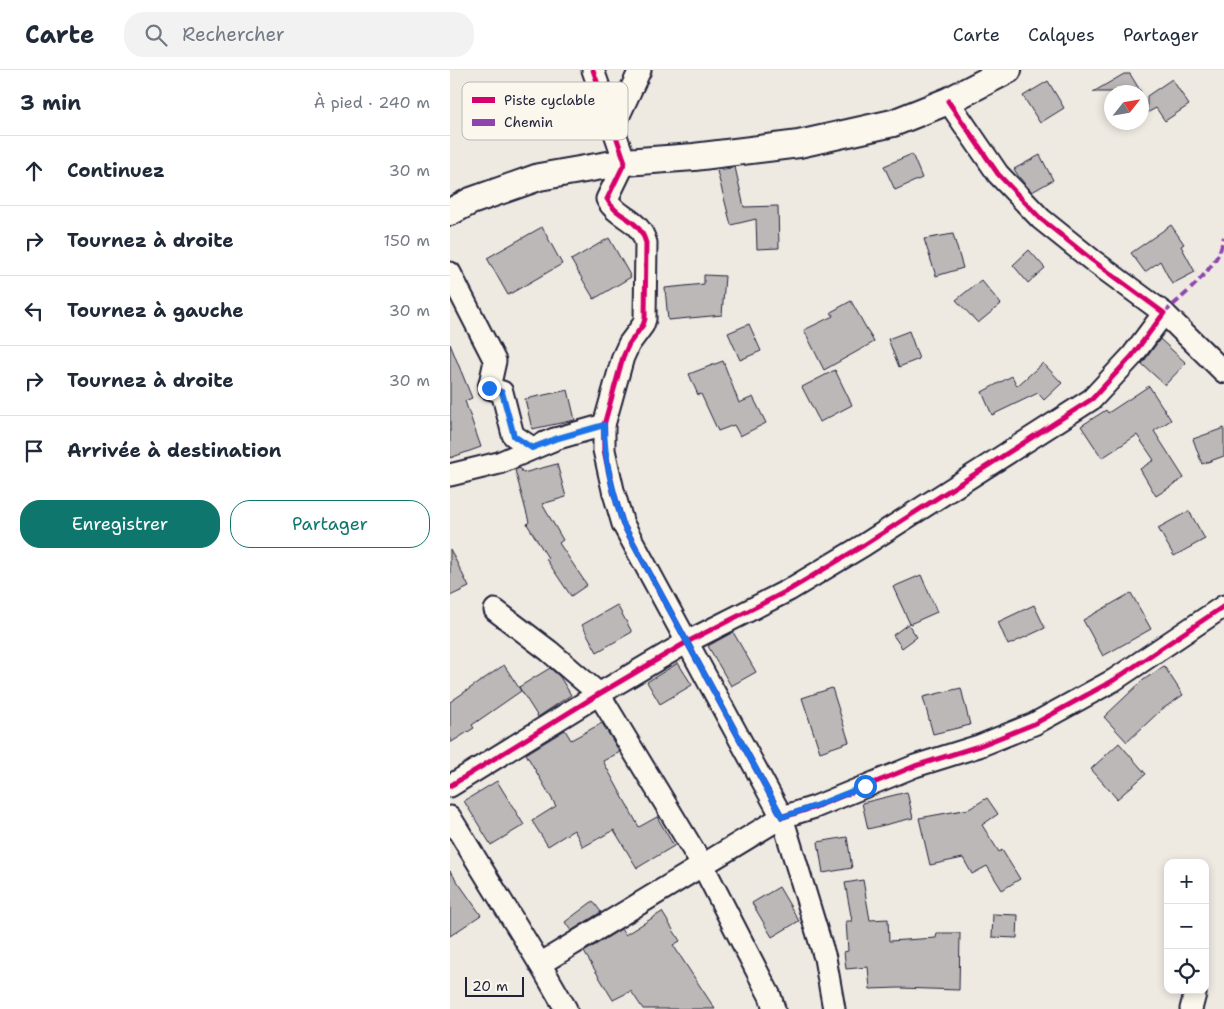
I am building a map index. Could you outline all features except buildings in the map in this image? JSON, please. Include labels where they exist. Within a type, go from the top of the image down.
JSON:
[{"type":"main road","points":[[450,212],[471,201],[539,177],[625,162],[694,157],[800,144],[893,123],[948,101],[1008,70]]},
{"type":"street","points":[[593,70],[597,82]]},
{"type":"street","points":[[628,96],[640,70]]},
{"type":"street","points":[[948,101],[998,174],[1041,219],[1092,260],[1164,313],[1224,372]]},
{"type":"street","points":[[617,140],[625,162],[608,199],[610,205],[637,225],[644,233],[646,243],[645,319],[623,357],[604,425],[604,450],[613,490],[623,524],[782,817],[825,958],[834,1009]]},
{"type":"street","points":[[450,273],[495,361],[489,388],[502,392],[514,436],[532,448],[555,439],[604,425]]},
{"type":"street","points":[[450,786],[687,642],[789,590],[864,545],[1092,399],[1132,356],[1164,313]]},
{"type":"street","points":[[450,475],[499,463],[555,439]]},
{"type":"street","points":[[540,964],[782,817],[815,806],[915,766],[979,746],[1034,724],[1114,680],[1224,606]]},
{"type":"street","points":[[495,610],[549,651],[599,694],[703,866],[770,996],[774,1009]]},
{"type":"street","points":[[450,817],[566,1009]]},
{"type":"marked path","points":[[1164,313],[1207,271],[1219,253],[1224,237]]},
{"type":"cycle path","points":[[593,70],[597,82]]},
{"type":"cycle path","points":[[450,786],[687,642],[789,590],[864,545],[1092,399],[1132,356],[1164,313],[1092,260],[1041,219],[998,174],[948,101]]},
{"type":"cycle path","points":[[617,140],[625,162],[607,199],[616,211],[638,228],[643,234],[646,243],[645,319],[623,357],[604,425],[604,450],[613,490],[623,524],[782,817],[815,807],[915,766],[979,746],[1034,724],[1114,680],[1224,606]]},
{"type":"route","points":[[489,388],[502,392],[514,436],[532,448],[555,439],[604,425],[604,450],[623,524],[782,817],[865,786]]}]
